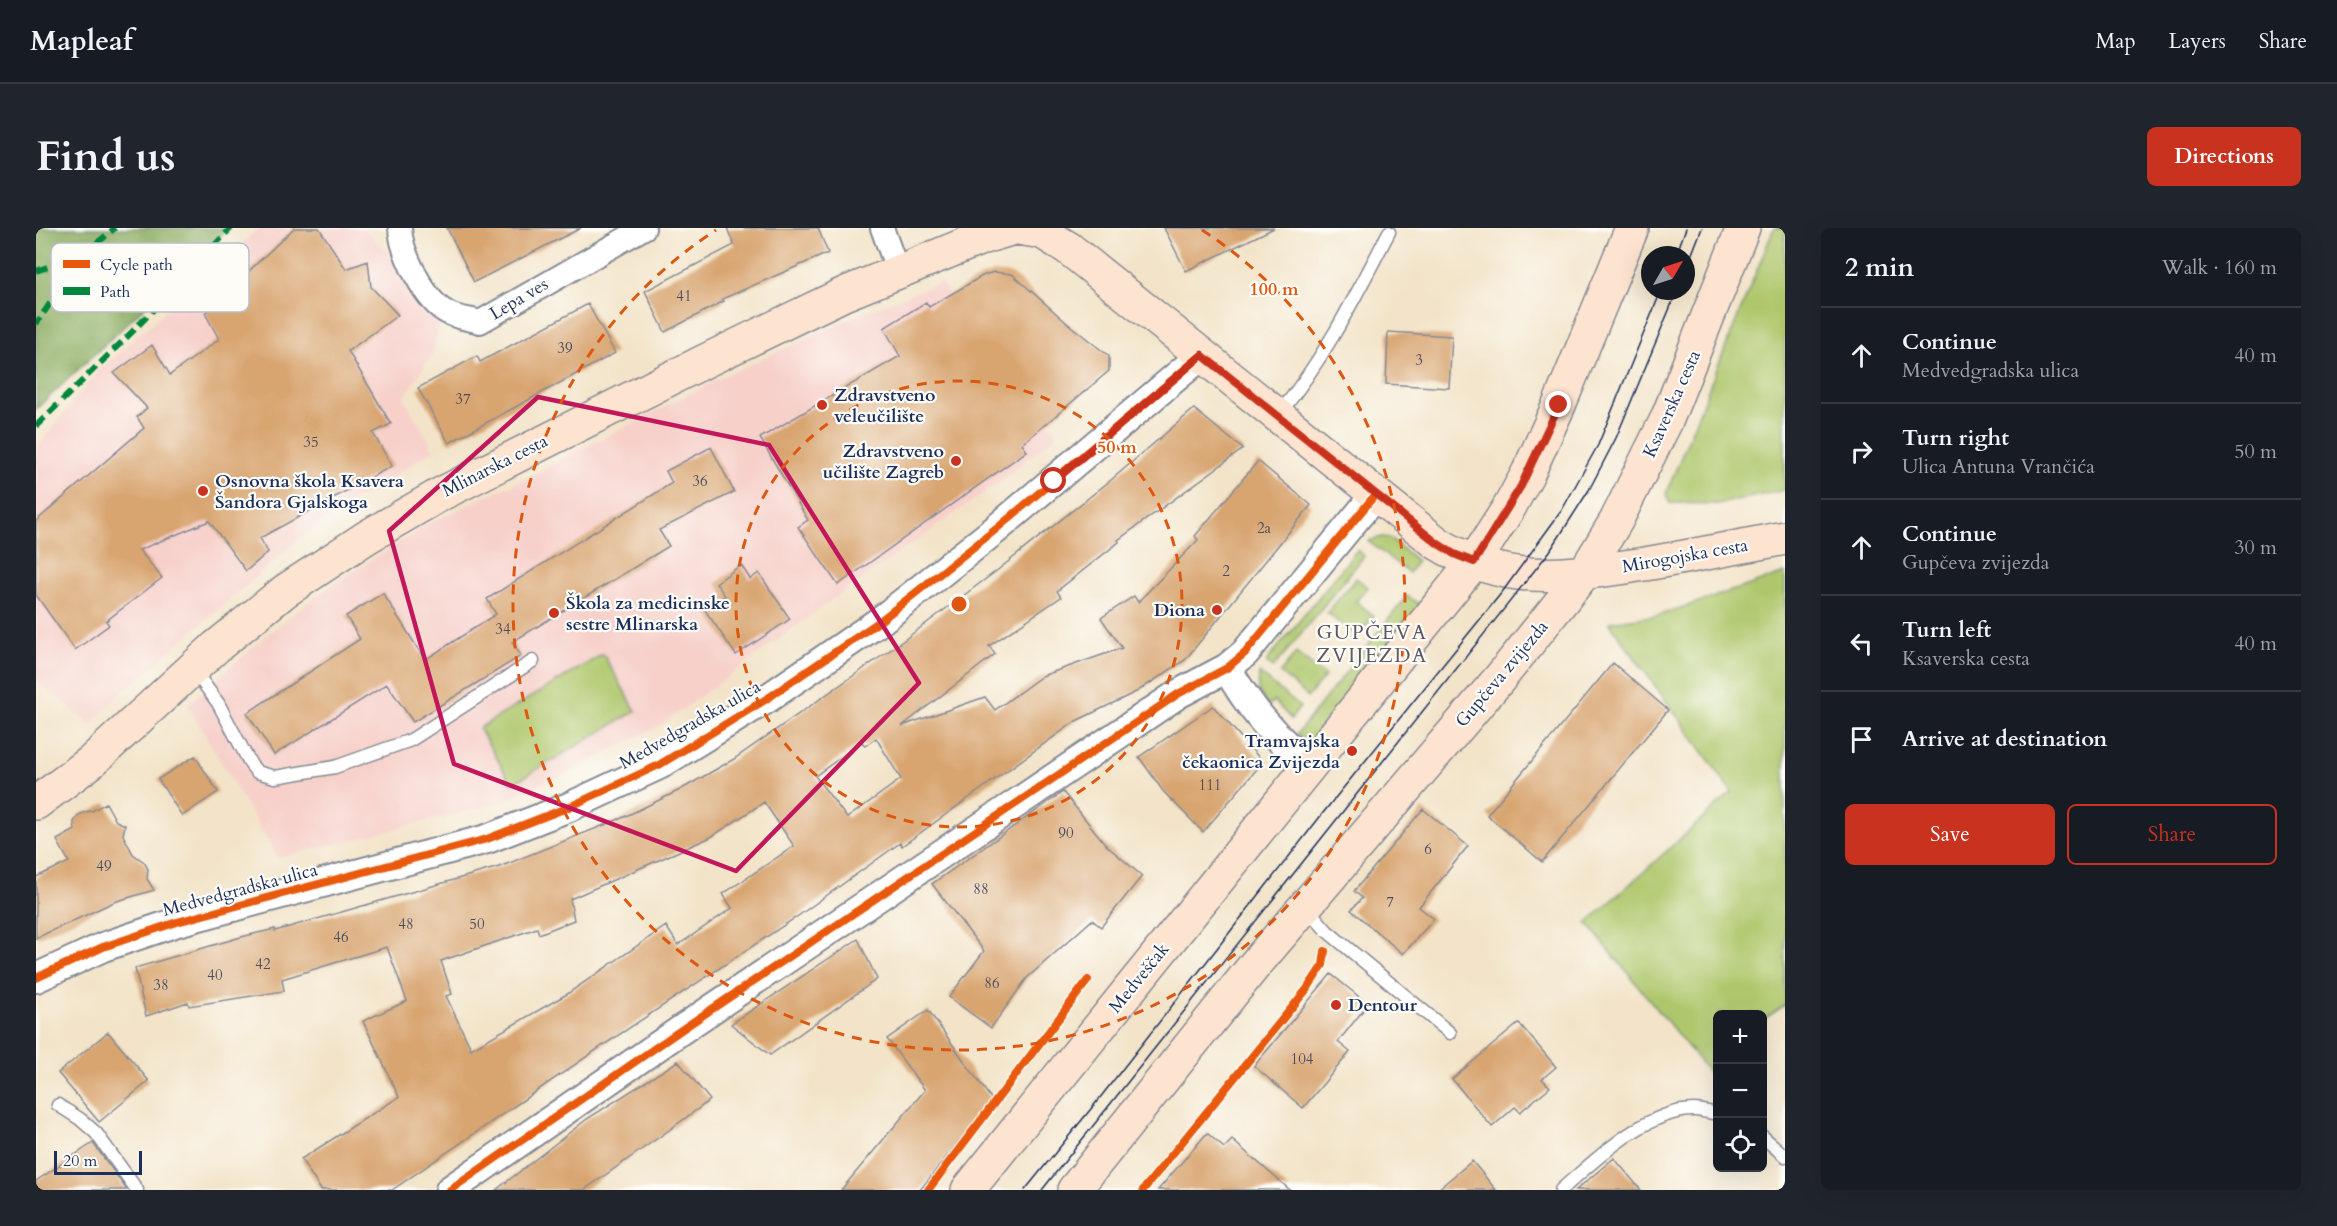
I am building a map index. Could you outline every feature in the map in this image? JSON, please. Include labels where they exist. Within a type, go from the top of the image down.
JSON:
[{"type":"main road","points":[[1309,766],[1474,562],[1510,506],[1559,405],[1632,228]]},
{"type":"main road","name":"Ksaverska cesta","points":[[1586,572],[1616,521],[1667,419],[1743,228]]},
{"type":"main road","name":"Mlinarska cesta","points":[[36,803],[91,762],[193,668],[285,591],[367,537],[441,494],[844,294],[984,237],[1030,229]]},
{"type":"main road","points":[[1030,229],[1068,248],[1375,495],[1454,554],[1474,562],[1517,573],[1586,572]]},
{"type":"main road","name":"Mirogojska cesta","points":[[1586,572],[1674,559],[1785,538]]},
{"type":"main road","name":"Gupčeva zvijezda","points":[[1305,906],[1506,671],[1586,572]]},
{"type":"main road","name":"Medveščak","points":[[968,1190],[1309,766]]},
{"type":"main road","points":[[1074,1190],[1305,906]]},
{"type":"street","name":"Lepa ves","points":[[400,228],[401,238],[419,284],[447,313],[480,322],[644,228]]},
{"type":"street","points":[[882,228],[898,272]]},
{"type":"street","name":"Medvedgradska ulica","points":[[36,978],[103,947],[177,922],[488,839],[569,807],[659,765],[768,698],[880,621],[995,531],[1202,355]]},
{"type":"street","points":[[450,1190],[681,1030],[1178,694],[1227,668],[1245,653],[1375,495]]},
{"type":"street","points":[[1227,668],[1255,714],[1280,741],[1309,766]]},
{"type":"lane","points":[[1277,416],[1293,397],[1342,321],[1389,232]]},
{"type":"lane","points":[[193,668],[218,703],[251,765],[263,775],[275,777],[335,767],[411,740],[533,661]]},
{"type":"lane","points":[[1305,906],[1327,931],[1450,1032]]},
{"type":"lane","points":[[58,1105],[96,1133],[137,1190]]},
{"type":"lane","points":[[1561,1190],[1630,1133],[1663,1117],[1694,1110],[1713,1113]]},
{"type":"lane","points":[[1767,1140],[1785,1156]]},
{"type":"highlighted area","points":[[538,397],[769,445],[919,683],[736,871],[454,764],[389,531]]},
{"type":"shaded area","name":"Osnovna škola Ksavera Šandora Gjalskoga","points":[[259,228],[363,228],[444,304],[433,353],[404,398],[434,450],[306,533],[124,691],[90,725],[36,680],[36,449],[98,371],[164,312],[249,312],[249,243],[242,243]]},
{"type":"shaded area","name":"Škola za medicinske sestre Mlinarska","points":[[940,282],[1057,435],[994,486],[836,597],[661,725],[576,769],[493,805],[278,858],[187,705],[274,629],[320,593],[427,524],[520,481],[720,378],[856,316]]},
{"type":"green space","points":[[36,228],[229,228],[213,243],[51,243],[51,312],[139,312],[36,409]]},
{"type":"green space","points":[[1774,228],[1785,228],[1785,490],[1718,504],[1670,503],[1666,494]]},
{"type":"green space","points":[[1382,537],[1390,538],[1417,561],[1409,573],[1368,541]]},
{"type":"green space","points":[[1357,550],[1364,556],[1273,668],[1266,662]]},
{"type":"green space","points":[[1785,573],[1785,1005],[1767,1017],[1767,1010],[1713,1010],[1713,1078],[1587,923],[1732,792],[1609,622],[1660,615]]},
{"type":"green space","points":[[1356,578],[1368,587],[1356,601],[1374,616],[1357,637],[1327,613]]},
{"type":"green space","points":[[1407,596],[1422,606],[1311,739],[1306,740],[1296,735]]},
{"type":"green space","points":[[1296,653],[1325,676],[1308,697],[1280,673]]},
{"type":"green space","points":[[603,654],[636,711],[512,784],[479,728]]},
{"type":"green space","points":[[1259,673],[1300,707],[1291,719],[1274,701],[1268,706],[1258,691]]},
{"type":"building","name":"Osnovna škola Ksavera Šandora Gjalskoga","points":[[294,228],[319,228],[346,269],[368,261],[371,287],[398,315],[348,351],[391,424],[373,433],[392,466],[260,538],[268,552],[246,571],[209,521],[139,550],[162,578],[106,621],[109,625],[75,650],[36,595],[36,521],[144,428],[137,417],[147,408],[114,373],[152,345],[170,375],[219,339],[205,313],[249,312],[249,271]]},
{"type":"building","points":[[447,228],[581,228],[474,282]]},
{"type":"building","points":[[727,228],[818,228],[828,253],[722,299],[724,301],[665,332],[645,291],[734,245]]},
{"type":"building","points":[[1164,228],[1274,228],[1186,271]]},
{"type":"building","points":[[994,272],[1012,274],[1067,323],[1109,356],[1109,371],[1022,444],[1027,451],[838,585],[798,527],[808,520],[760,438],[900,356],[884,328],[926,302],[929,307],[984,275]]},
{"type":"building","points":[[588,304],[615,353],[449,443],[418,388],[477,356],[480,362]]},
{"type":"building","points":[[1388,332],[1452,336],[1449,388],[1386,384]]},
{"type":"building","points":[[1194,409],[1243,449],[1118,540],[1119,542],[1057,591],[1061,597],[989,646],[995,654],[902,726],[985,697],[995,710],[1042,676],[1122,648],[1101,618],[1134,596],[1138,602],[1198,540],[1195,536],[1258,461],[1311,505],[1185,660],[1138,691],[1076,721],[902,846],[900,843],[798,916],[602,1046],[392,1190],[321,1190],[301,1159],[399,1097],[363,1021],[407,1001],[387,947],[282,979],[284,991],[189,1006],[188,1002],[146,1016],[135,968],[499,867],[622,818],[680,790],[734,759],[896,646],[999,569],[1111,480]],"holes":[[[876,738],[901,779],[847,818],[815,776],[862,742],[865,746]],[[764,802],[794,846],[723,894],[732,908],[678,945],[666,926],[567,994],[471,1049],[446,996],[452,994],[441,961],[537,928],[539,934],[574,920],[570,899],[711,837]]]},
{"type":"building","points":[[711,447],[734,492],[659,530],[669,546],[512,642],[521,656],[413,722],[387,684],[274,755],[247,713],[360,639],[346,616],[383,593],[425,660],[496,614],[487,599],[672,483],[666,471]]},
{"type":"building","points":[[741,565],[750,579],[759,573],[790,619],[736,655],[705,610],[725,596],[716,583]]},
{"type":"building","points":[[1613,663],[1668,710],[1542,862],[1487,815]]},
{"type":"building","points":[[1213,706],[1263,762],[1203,832],[1163,791],[1139,757]]},
{"type":"building","points":[[195,756],[218,792],[182,816],[158,779]]},
{"type":"building","points":[[1063,792],[1107,846],[1142,876],[1101,927],[1092,920],[1027,978],[991,1028],[949,997],[984,951],[932,884]]},
{"type":"building","points":[[106,803],[116,821],[125,825],[123,835],[133,854],[144,862],[148,869],[147,879],[154,890],[114,902],[36,938],[36,877],[69,862],[57,840],[75,830],[74,822],[79,815]]},
{"type":"building","points":[[1423,809],[1468,846],[1419,907],[1434,919],[1403,954],[1351,910],[1362,898],[1354,891]]},
{"type":"building","points":[[858,939],[877,979],[770,1055],[731,1024]]},
{"type":"building","points":[[1331,974],[1368,1004],[1338,1042],[1350,1052],[1303,1108],[1254,1066]]},
{"type":"building","points":[[928,1010],[992,1100],[920,1190],[841,1190],[925,1090],[887,1039]]},
{"type":"building","points":[[1519,1023],[1556,1067],[1542,1079],[1550,1087],[1520,1112],[1515,1107],[1492,1127],[1452,1079]]},
{"type":"building","points":[[108,1032],[149,1081],[99,1122],[58,1073]]},
{"type":"building","points":[[678,1061],[710,1100],[665,1133],[584,1190],[496,1190],[587,1119]]},
{"type":"building","points":[[1207,1133],[1224,1148],[1232,1140],[1290,1190],[1158,1190]]},
{"type":"building","points":[[93,1143],[127,1190],[36,1190],[36,1181]]},
{"type":"building","points":[[1614,1158],[1641,1190],[1576,1190]]},
{"type":"building","points":[[1472,1161],[1496,1190],[1437,1190]]},
{"type":"tram line","points":[[1679,246],[1686,228]]},
{"type":"tram line","points":[[1695,246],[1702,228]]},
{"type":"tram line","points":[[1025,1190],[1323,813],[1503,591],[1562,510],[1598,445],[1657,300]]},
{"type":"tram line","points":[[1042,1190],[1550,551],[1589,490],[1616,438],[1673,300]]},
{"type":"marked path","points":[[97,243],[115,228]]},
{"type":"marked path","points":[[217,243],[231,228]]},
{"type":"marked path","points":[[36,271],[51,266]]},
{"type":"marked path","points":[[36,324],[51,302]]},
{"type":"marked path","points":[[36,426],[151,312]]},
{"type":"cycle path","points":[[36,978],[103,947],[177,922],[487,839],[569,807],[659,765],[768,698],[880,621],[995,530],[1202,355]]},
{"type":"cycle path","points":[[450,1190],[681,1030],[1178,694],[1227,668],[1245,653],[1375,495]]},
{"type":"cycle path","points":[[1143,1190],[1307,989],[1323,965],[1325,951]]},
{"type":"cycle path","points":[[928,1190],[1088,980]]},
{"type":"place","name":"Zdravstveno veleučilište","points":[[822,405]]},
{"type":"place","name":"Zdravstveno učilište Zagreb","points":[[956,461]]},
{"type":"place","name":"Osnovna škola Ksavera Šandora Gjalskoga","points":[[203,491]]},
{"type":"place","name":"Diona","points":[[1217,610]]},
{"type":"place","name":"Škola za medicinske sestre Mlinarska","points":[[554,613]]},
{"type":"place","name":"Tramvajska čekaonica Zvijezda","points":[[1352,751]]},
{"type":"place","name":"Dentour","points":[[1336,1005]]},
{"type":"district","name":"GUPČEVA ZVIJEZDA","points":[[1372,644]]},
{"type":"route","points":[[1054,481],[1202,355],[1437,543],[1454,554],[1474,562],[1521,486],[1559,405]]}]
